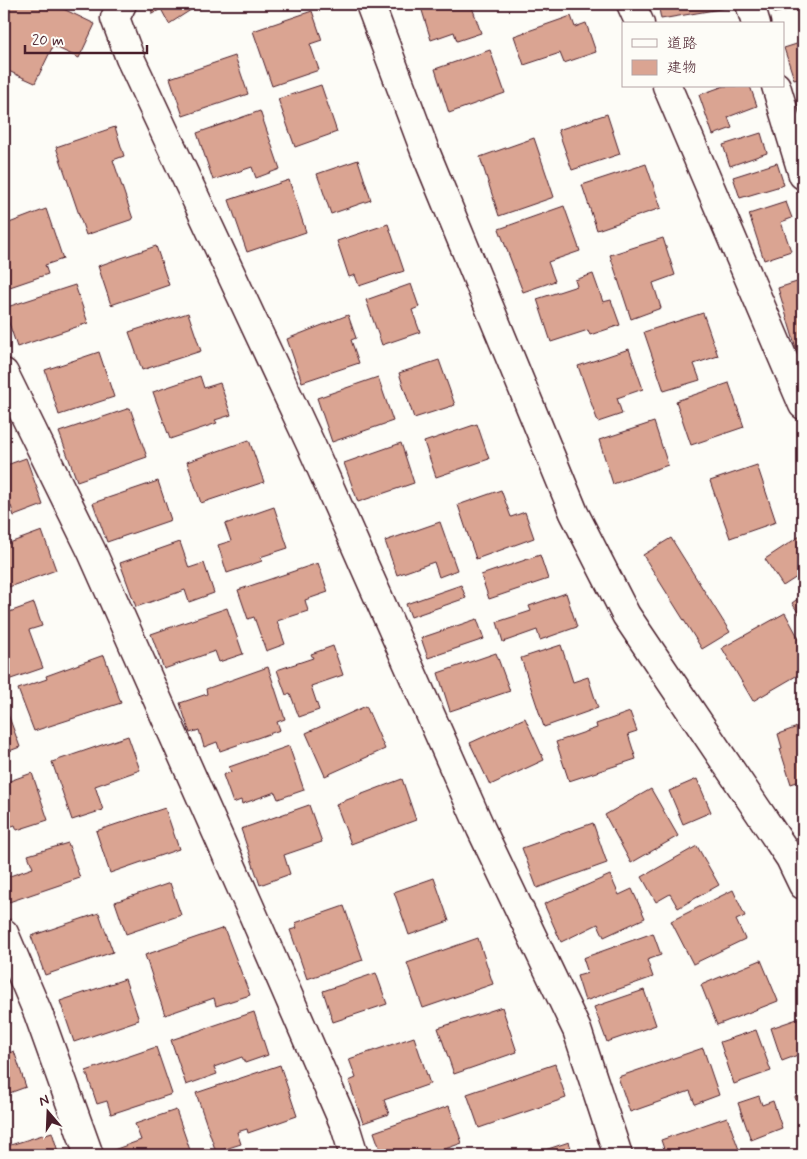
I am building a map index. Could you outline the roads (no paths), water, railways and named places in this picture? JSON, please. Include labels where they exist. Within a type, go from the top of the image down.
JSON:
[{"type":"street","points":[[122,4],[115,18],[130,58],[311,445],[481,829],[577,1030],[618,1155]]},
{"type":"street","points":[[370,4],[425,151],[574,513],[626,615],[790,858],[803,885]]},
{"type":"street","points":[[631,4],[639,22]]},
{"type":"street","points":[[750,4],[755,22]]},
{"type":"street","points":[[668,88],[803,405]]},
{"type":"street","points":[[777,88],[803,175]]},
{"type":"street","points":[[4,373],[92,552],[345,1126],[354,1155]]},
{"type":"street","points":[[4,933],[38,1013],[89,1155]]}]
